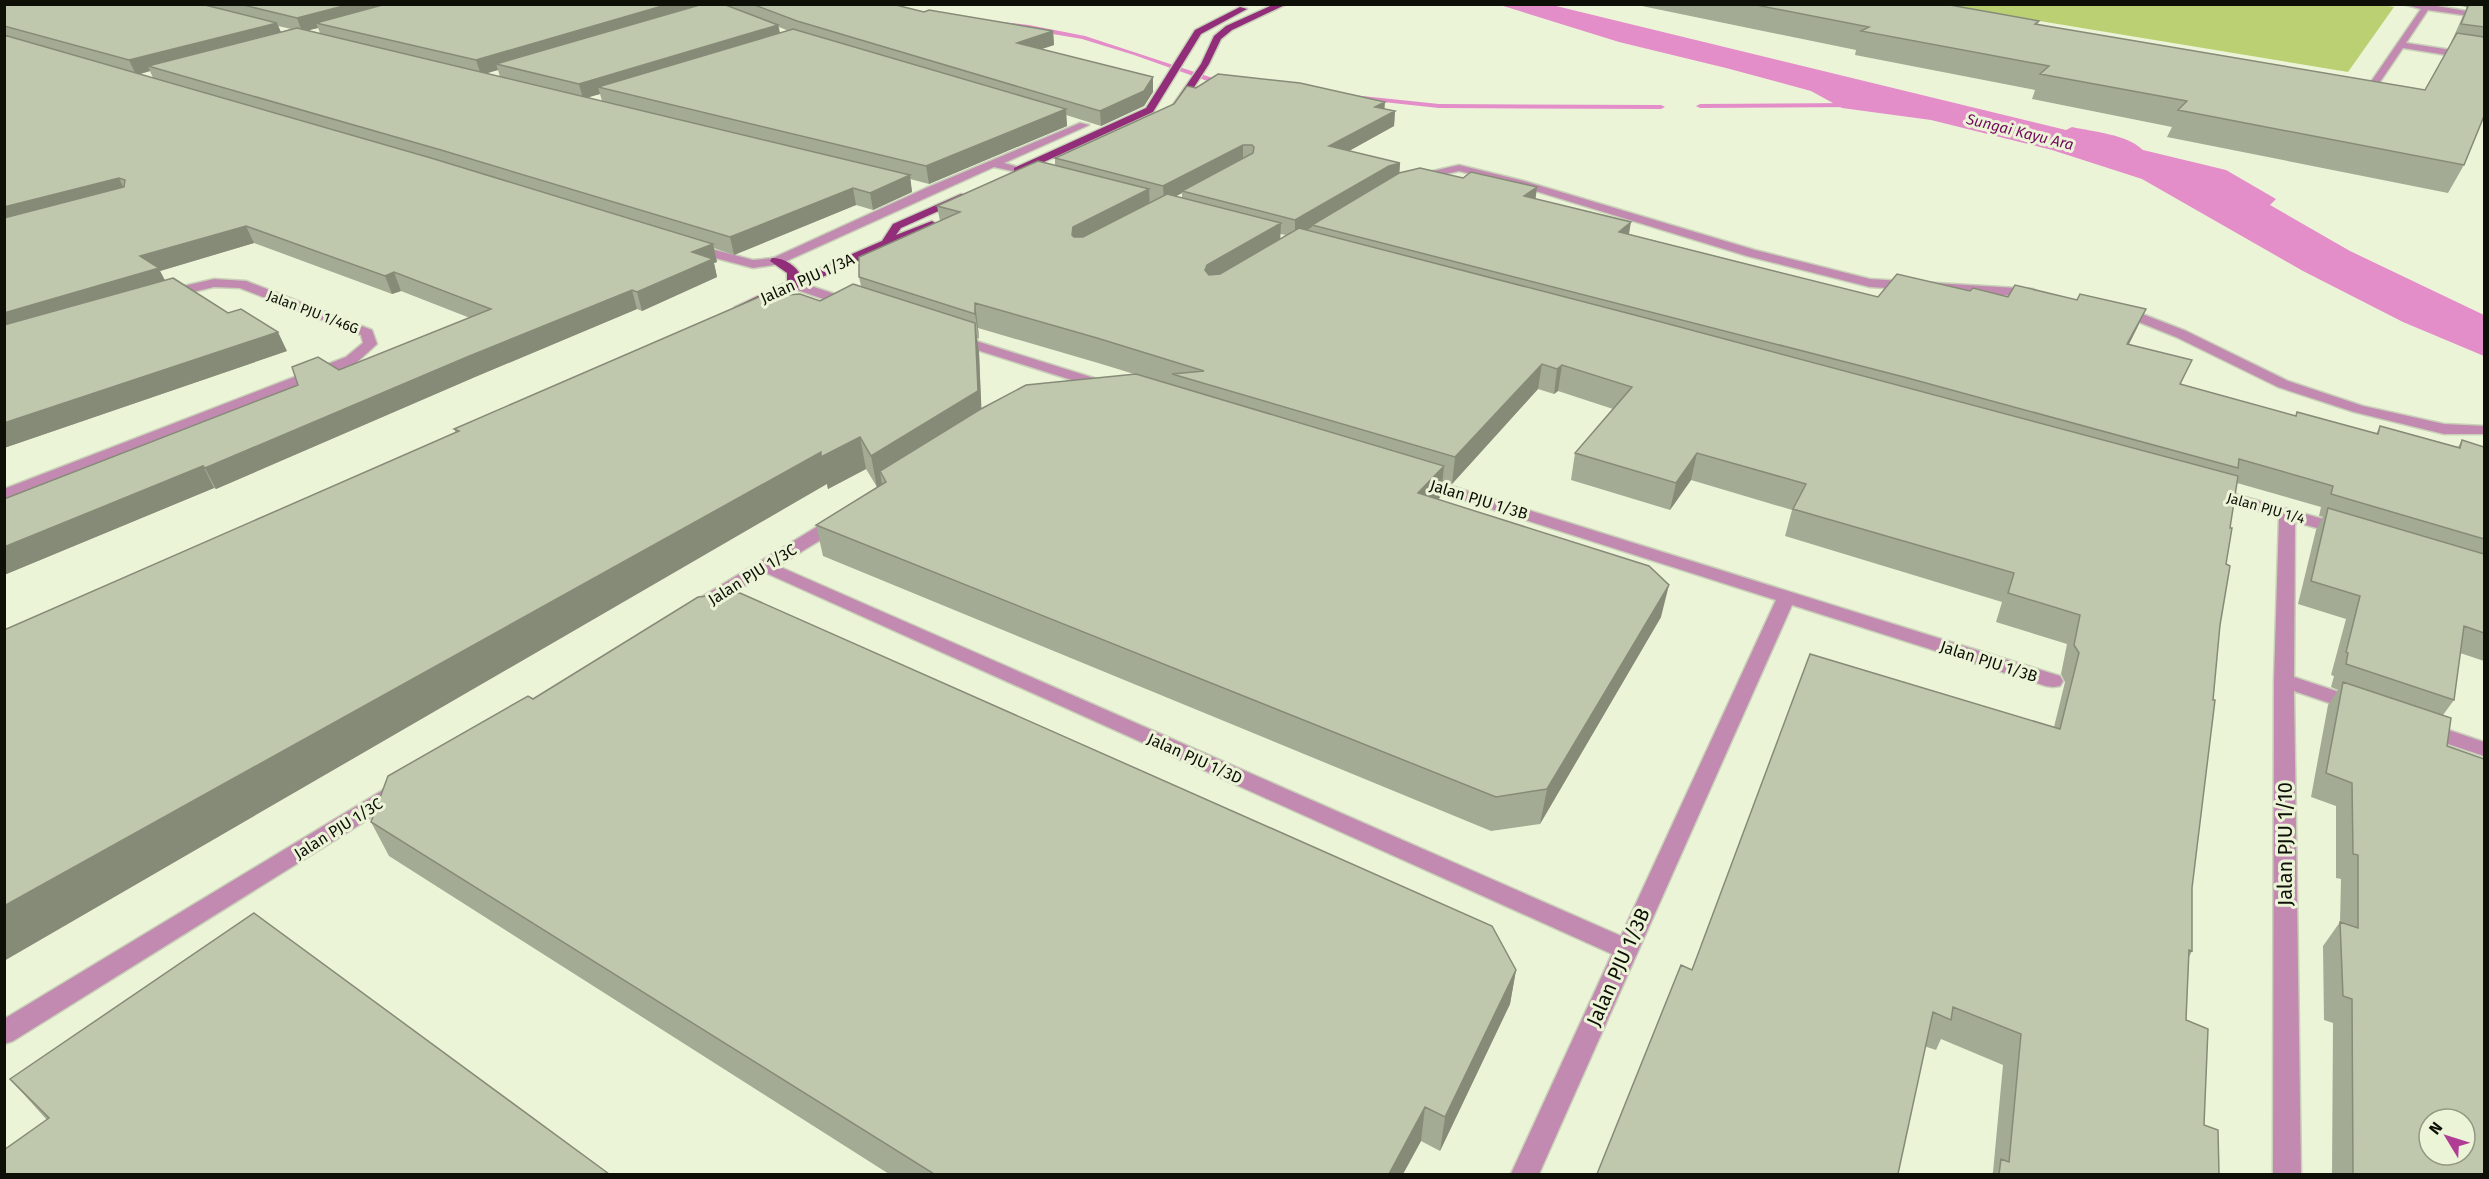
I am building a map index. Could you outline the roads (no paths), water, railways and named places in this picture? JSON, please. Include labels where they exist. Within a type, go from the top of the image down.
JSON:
[{"type":"main road","points":[[1171,115],[1206,64],[1217,38],[1229,28],[1283,4]]},
{"type":"main road","points":[[997,180],[1150,110],[1198,32],[1220,19],[1251,6],[1272,9]]},
{"type":"main road","points":[[1158,96],[1183,97]]},
{"type":"main road","points":[[1018,185],[1046,175]]},
{"type":"main road","points":[[885,244],[897,226],[975,190]]},
{"type":"main road","name":"Jalan PJU 1/3A","points":[[728,313],[941,221]]},
{"type":"main road","points":[[776,261],[793,271],[795,277],[793,284]]},
{"type":"street","points":[[2407,4],[2484,16]]},
{"type":"street","points":[[2362,102],[2426,7]]},
{"type":"street","points":[[2400,45],[2484,58]]},
{"type":"street","points":[[678,244],[735,261],[753,264],[776,261],[924,188],[996,164],[1078,124],[1105,132]]},
{"type":"street","points":[[996,164],[1046,175]]},
{"type":"street","points":[[1404,182],[1459,168],[1520,183],[1730,247],[1870,283],[2048,295]]},
{"type":"street","name":"Jalan PJU 1/46G","points":[[4,495],[351,360],[370,344],[367,333],[242,284],[214,283],[151,299]]},
{"type":"street","points":[[793,284],[866,309]]},
{"type":"street","points":[[2109,306],[2181,334],[2294,388],[2359,409],[2444,429],[2484,430]]},
{"type":"street","points":[[939,334],[1125,392]]},
{"type":"street","points":[[1049,387],[1068,375]]},
{"type":"street","name":"Jalan PJU 1/3B","points":[[1406,477],[2053,681]]},
{"type":"street","name":"Jalan PJU 1/4","points":[[2195,488],[2353,533]]},
{"type":"street","name":"Jalan PJU 1/3C","points":[[678,620],[855,511]]},
{"type":"street","name":"Jalan PJU 1/10","points":[[2287,513],[2284,681],[2287,1174]]},
{"type":"street","name":"Jalan PJU 1/3D","points":[[765,566],[1625,949]]},
{"type":"street","name":"Jalan PJU 1/3B","points":[[1525,1174],[1625,949],[1787,596]]},
{"type":"street","points":[[2284,681],[2373,711]]},
{"type":"street","points":[[2407,722],[2484,749]]},
{"type":"street","name":"Jalan PJU 1/3C","points":[[4,1033],[410,784]]},
{"type":"water","name":"Sungai Kayu Ara","points":[[1500,5],[1552,5],[2066,130],[2072,127],[2109,134],[2128,140],[2143,150],[2226,170],[2276,199],[2270,205],[2350,251],[2484,315],[2484,356],[2403,322],[2303,271],[2142,179],[2052,150],[1931,120],[1842,108],[1811,91],[1619,42]]},
{"type":"waterway","points":[[1001,24],[1056,32],[1110,45],[1215,82],[1225,83]]},
{"type":"waterway","points":[[1346,96],[1439,106],[1661,107]]},
{"type":"waterway","points":[[1700,106],[1854,105]]}]
